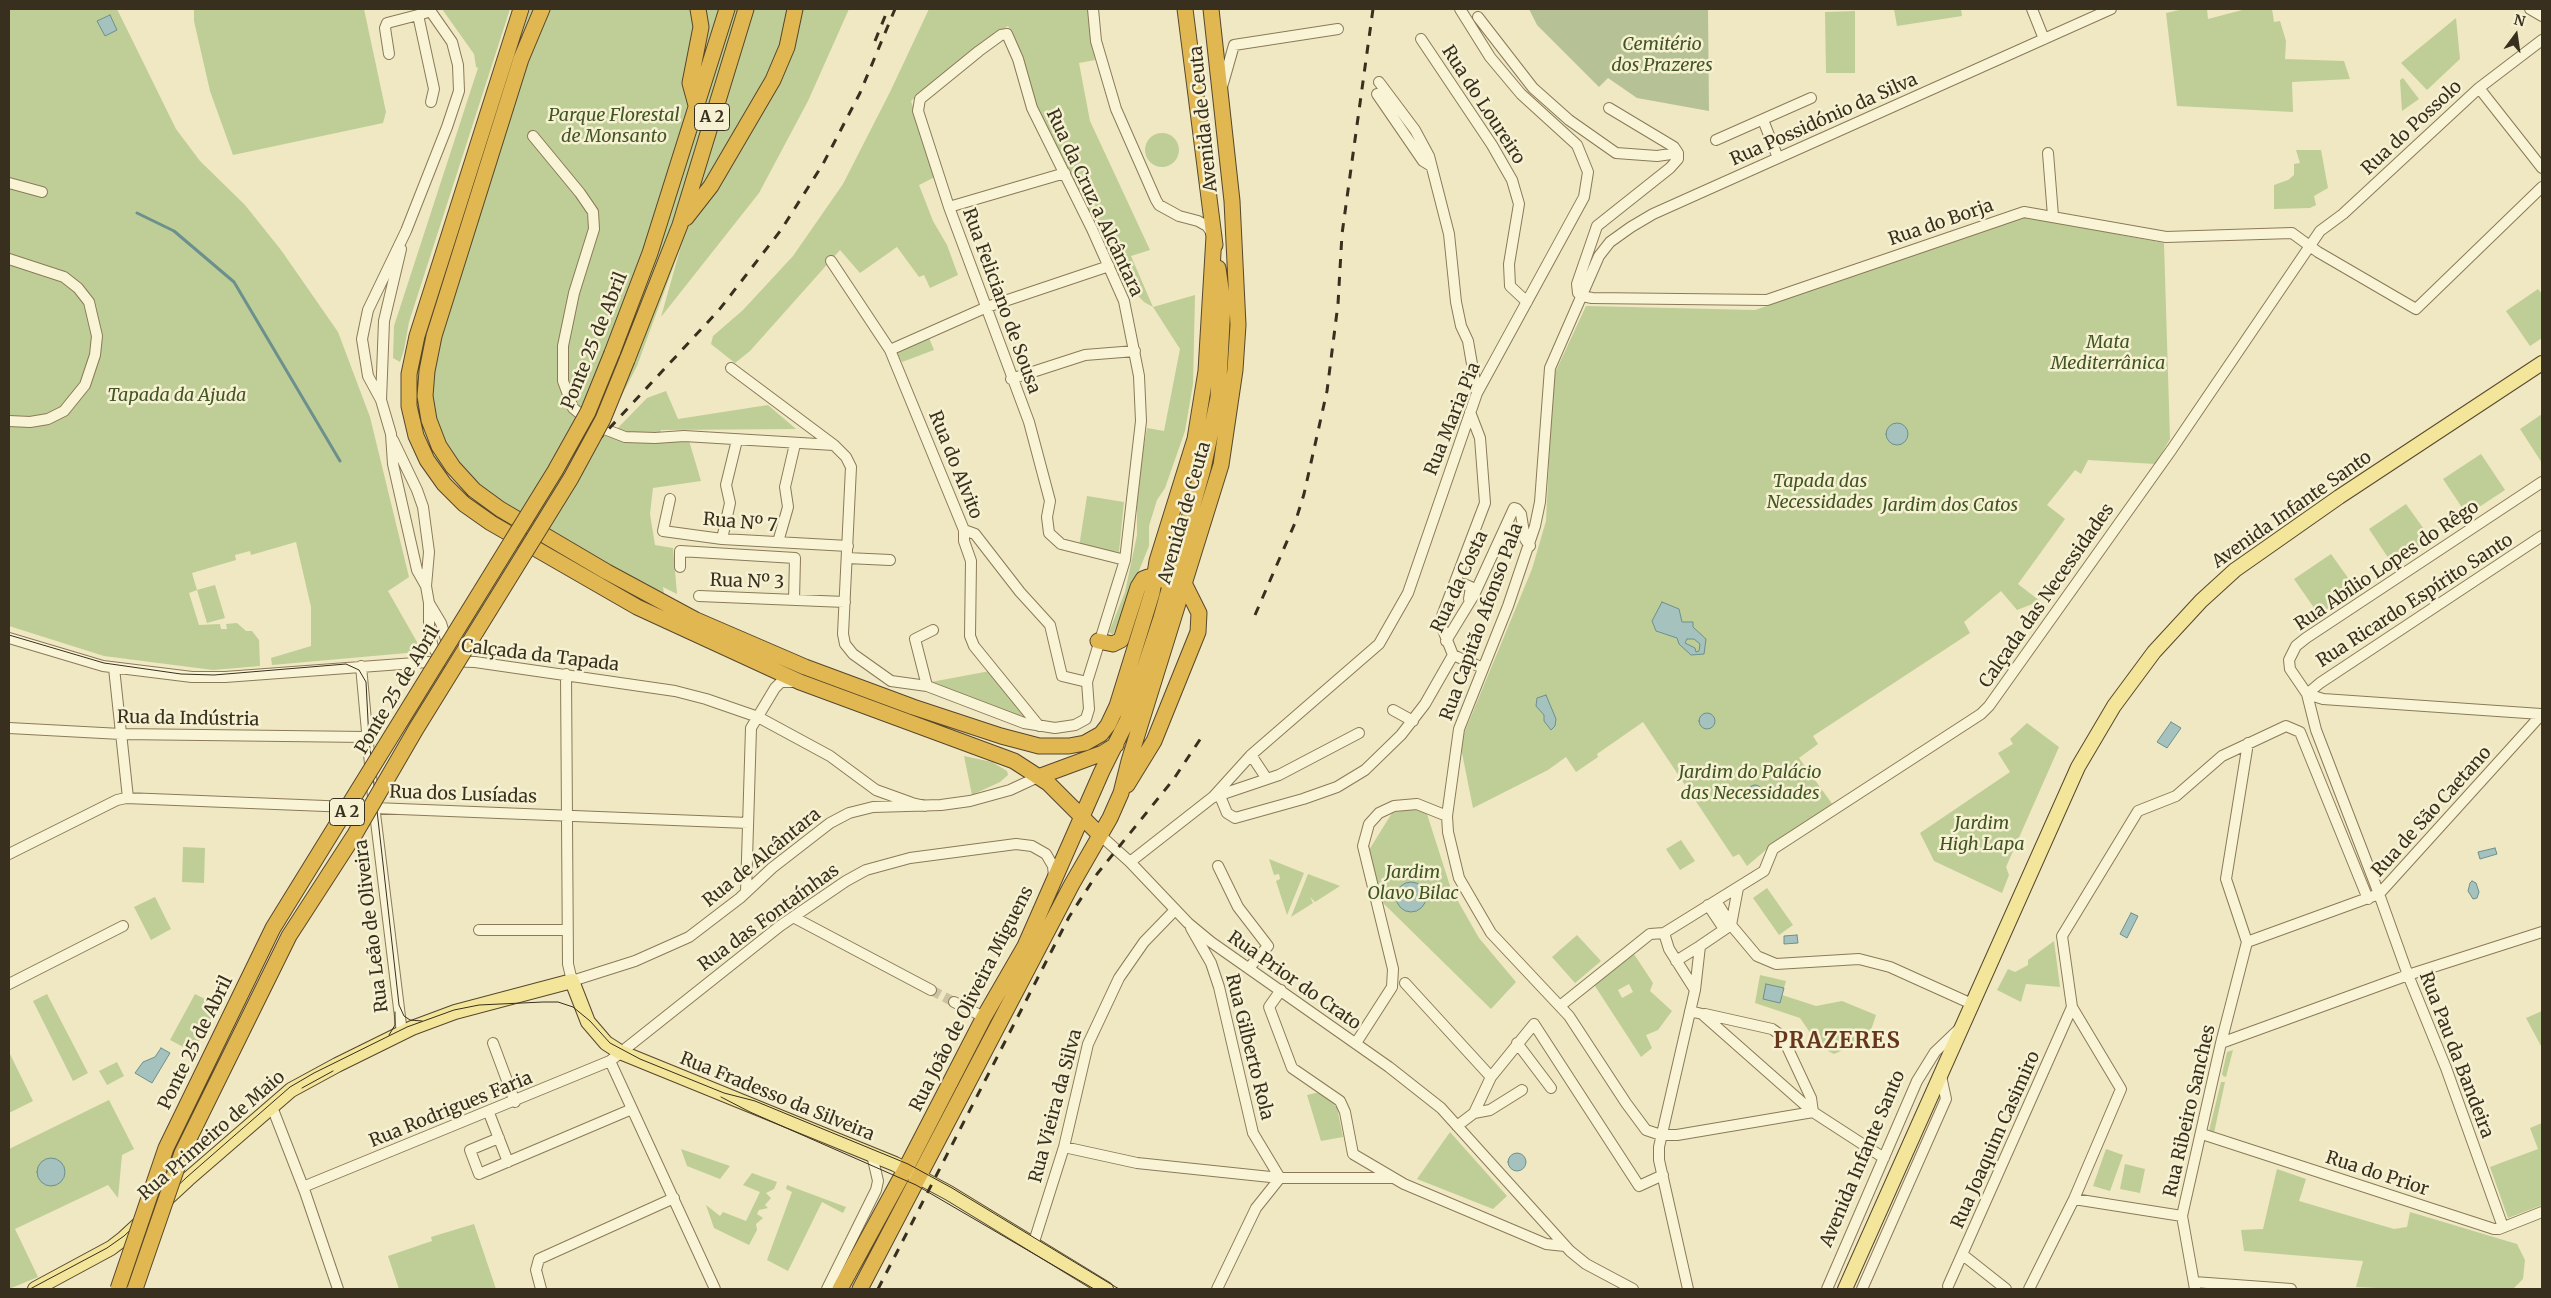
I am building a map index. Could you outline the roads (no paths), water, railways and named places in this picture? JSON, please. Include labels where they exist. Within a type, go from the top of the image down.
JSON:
[{"type":"highway","points":[[521,9],[417,336],[409,374],[409,406],[416,436],[426,460],[444,484],[464,504],[491,523],[637,607],[800,682],[1014,761],[1057,791],[1100,835]]},
{"type":"highway","points":[[542,9],[521,59],[434,336],[427,371],[425,396],[428,420],[439,446],[453,467],[474,490],[500,509],[582,558],[696,620],[814,671],[940,716],[1039,746],[1069,746],[1085,743],[1100,734],[1108,725],[1166,597]]},
{"type":"highway","points":[[696,105],[690,83],[701,27],[698,9]]},
{"type":"highway","name":"A 2","points":[[696,105],[727,9]]},
{"type":"highway","name":"A 2","points":[[680,225],[746,9]]},
{"type":"highway","points":[[680,225],[711,186],[773,80],[786,47],[795,9]]},
{"type":"highway","name":"Avenida de Ceuta","points":[[1100,835],[1121,793],[1166,597],[1203,469],[1218,398],[1223,303],[1185,9]]},
{"type":"highway","name":"Avenida de Ceuta","points":[[1083,817],[1127,721],[1166,597],[1185,585],[1221,465],[1236,370],[1238,325],[1232,201],[1211,9]]},
{"type":"highway","name":"Ponte 25 de Abril","points":[[118,1289],[166,1148],[273,928],[555,471],[588,412],[650,253],[696,105]]},
{"type":"highway","name":"Ponte 25 de Abril","points":[[135,1289],[182,1153],[289,936],[355,834],[421,721],[570,478],[603,419],[680,225]]},
{"type":"highway","points":[[1166,597],[1155,577],[1156,561],[1195,439],[1203,396],[1214,236]]},
{"type":"highway","points":[[1098,641],[1113,644],[1121,640],[1143,579],[1155,577],[1185,585],[1199,613],[1198,632],[1154,741],[1121,793]]},
{"type":"highway","points":[[1136,594],[1143,591],[1166,597]]},
{"type":"highway","points":[[1038,777],[1103,753],[1116,745]]},
{"type":"highway","name":"Rua João de Oliveira Miguens","points":[[840,1289],[905,1170],[984,1016],[1025,946],[1083,817]]},
{"type":"highway","name":"Rua João de Oliveira Miguens","points":[[860,1289],[920,1178],[1072,884],[1100,835]]},
{"type":"main road","name":"Avenida Infante Santo","points":[[1845,1289],[2078,767],[2114,706],[2154,652],[2201,601],[2235,570],[2339,497],[2542,363]]},
{"type":"main road","name":"Rua Primeiro de Maio","points":[[35,1289],[111,1248],[124,1238],[188,1178],[291,1090],[402,1033],[455,1012],[572,981]]},
{"type":"main road","name":"Rua Fradesso da Silveira","points":[[572,981],[588,1022],[615,1056],[872,1155],[905,1170],[1106,1289]]},
{"type":"street","points":[[1093,9],[1096,41],[1116,109],[1156,200],[1159,205],[1179,216],[1198,220],[1207,226],[1214,236]]},
{"type":"street","name":"Rua Maria Pia","points":[[1217,796],[1252,755],[1379,644],[1408,593],[1477,393],[1581,206],[1588,172],[1577,145],[1521,94],[1490,57],[1460,9]]},
{"type":"street","points":[[2032,9],[2044,39]]},
{"type":"street","name":"Rua Possidónio da Silva","points":[[1582,296],[1599,256],[1620,234],[1653,214],[2111,9]]},
{"type":"street","points":[[2530,9],[2542,16]]},
{"type":"street","points":[[389,54],[385,28],[387,22],[418,15],[430,10],[452,42],[458,64],[457,100],[406,231],[373,297],[362,332],[366,367],[372,385],[381,400],[390,434],[394,471],[417,570],[426,586]]},
{"type":"street","points":[[418,15],[434,89],[431,102]]},
{"type":"street","points":[[1478,17],[1532,88],[1569,120],[1616,153],[1656,156],[1678,153]]},
{"type":"street","points":[[1220,94],[1234,45],[1338,29]]},
{"type":"street","name":"Rua da Cruz a Alcântara","points":[[997,38],[1008,35],[1018,59],[1032,108],[1065,173],[1124,301],[1135,351],[1141,421],[1125,560],[1116,594],[1098,641],[1087,682],[1088,713],[1082,722],[1055,728],[1039,726]]},
{"type":"street","name":"Rua Feliciano de Sousa","points":[[997,38],[920,99],[918,105],[925,137],[1029,422],[1050,501],[1047,517],[1049,533],[1061,544],[1125,560]]},
{"type":"street","name":"Rua do Loureiro","points":[[1421,39],[1492,145],[1512,180],[1519,204],[1509,264],[1510,286],[1527,302]]},
{"type":"street","name":"Rua do Possolo","points":[[2310,246],[2320,231],[2343,214],[2479,88],[2542,40]]},
{"type":"street","points":[[1379,82],[1415,130],[1429,156],[1449,234],[1456,302],[1461,326],[1468,341],[1477,393]]},
{"type":"street","points":[[2479,88],[2542,168]]},
{"type":"street","points":[[1377,94],[1423,161],[1431,166]]},
{"type":"street","points":[[1716,140],[1811,98]]},
{"type":"street","points":[[1582,296],[1578,293],[1577,284],[1597,226],[1670,168],[1678,159],[1678,153],[1674,147],[1610,108]]},
{"type":"street","points":[[1763,120],[1778,158]]},
{"type":"street","points":[[533,136],[580,193],[593,212],[594,229],[574,293],[563,346],[563,381],[573,408],[594,425],[625,437],[684,436],[834,445]]},
{"type":"street","points":[[2048,153],[2053,216]]},
{"type":"street","points":[[949,207],[1065,173]]},
{"type":"street","points":[[9,183],[42,192]]},
{"type":"street","name":"Rua do Borja","points":[[1582,296],[1601,299],[1766,300],[2024,212],[2166,237],[2292,233],[2310,246],[2416,309],[2542,187]]},
{"type":"street","points":[[381,400],[384,386],[382,363],[384,322],[406,231]]},
{"type":"street","name":"Calçada das Necessidades","points":[[1664,933],[1764,870],[1773,849],[1981,714],[1989,706],[2172,449],[2310,246]]},
{"type":"street","points":[[9,259],[64,277],[78,288],[89,302],[97,336],[95,355],[85,385],[64,412],[48,419],[30,422],[9,421]]},
{"type":"street","name":"Rua do Alvito","points":[[831,261],[890,350],[964,530],[964,542],[971,561],[972,572],[970,636],[974,646],[1039,726]]},
{"type":"street","points":[[890,350],[987,307],[1109,266]]},
{"type":"street","name":"Rua Capitão Afonso Pala","points":[[1582,296],[1550,368],[1539,508],[1530,546],[1458,729],[1448,816],[1448,832],[1459,878],[1491,934],[1570,1016],[1641,1125],[1650,1132],[1661,1135]]},
{"type":"street","points":[[1012,379],[1084,355],[1135,351]]},
{"type":"street","points":[[731,368],[834,445],[846,457],[851,467],[845,644],[853,654],[891,681],[927,686],[1024,723],[1039,726]]},
{"type":"street","points":[[1446,641],[1442,631],[1442,616],[1485,503],[1480,438],[1470,412]]},
{"type":"street","points":[[390,434],[417,490],[423,507],[429,552],[426,586],[429,603],[429,632],[433,647],[442,661]]},
{"type":"street","points":[[722,539],[730,503],[726,485],[737,440]]},
{"type":"street","points":[[778,542],[788,507],[784,488],[795,444]]},
{"type":"street","name":"Rua Abílio Lopes do Rêgo","points":[[2307,694],[2288,664],[2289,656],[2296,646],[2542,482]]},
{"type":"street","name":"Rua Nº 7","points":[[670,500],[663,532],[722,539],[848,546]]},
{"type":"street","name":"Rua da Costa","points":[[1483,668],[1453,655],[1446,641],[1467,607],[1514,508],[1521,514],[1525,540],[1530,546]]},
{"type":"street","points":[[964,530],[975,534],[1020,592],[1050,625],[1062,676],[1087,682]]},
{"type":"street","name":"Rua Ricardo Espírito Santo","points":[[2307,694],[2320,683],[2542,536]]},
{"type":"street","points":[[680,567],[680,551],[795,558],[794,600]]},
{"type":"street","points":[[847,558],[890,560]]},
{"type":"street","points":[[1464,584],[1472,587],[1467,607]]},
{"type":"street","name":"Rua Nº 3","points":[[699,596],[845,602]]},
{"type":"street","points":[[429,603],[441,623],[448,646],[442,661]]},
{"type":"street","points":[[927,686],[915,639],[933,630]]},
{"type":"street","name":"Calçada da Tapada","points":[[9,638],[114,668],[209,678],[442,661],[475,662],[676,691],[721,703],[758,717],[830,756],[876,790],[925,806]]},
{"type":"street","name":"Rua da Costa","points":[[1217,796],[1227,813],[1235,818],[1303,799],[1337,787],[1365,770],[1380,757],[1413,721],[1453,655]]},
{"type":"street","name":"Rua Leão de Oliveira","points":[[361,666],[366,737],[402,1033]]},
{"type":"street","points":[[114,668],[128,798]]},
{"type":"street","points":[[566,674],[567,930],[568,964],[572,981]]},
{"type":"street","points":[[746,892],[750,728],[775,688],[781,682],[800,682]]},
{"type":"street","points":[[2307,694],[2323,699],[2542,714]]},
{"type":"street","name":"Rua Pau da Bandeira","points":[[2307,694],[2316,730],[2380,894],[2408,976],[2446,1068],[2504,1227]]},
{"type":"street","points":[[1394,710],[1413,721]]},
{"type":"street","name":"Rua de São Caetano","points":[[2247,942],[2380,894],[2542,714]]},
{"type":"street","points":[[2029,1289],[2074,1199],[2121,1088],[2072,1007],[2062,936],[2138,811],[2176,796],[2222,756],[2248,742],[2286,726],[2300,732],[2368,899]]},
{"type":"street","name":"Rua da Indústria","points":[[9,728],[121,734],[366,737]]},
{"type":"street","points":[[1130,862],[1217,796],[1267,779],[1359,733]]},
{"type":"street","points":[[2247,942],[2226,879],[2248,742]]},
{"type":"street","points":[[1252,755],[1267,779]]},
{"type":"street","name":"Rua de Alcântara","points":[[572,981],[635,961],[683,940],[746,892],[772,868],[839,818],[872,807],[925,806],[982,799],[1010,790],[1038,777]]},
{"type":"street","name":"Rua dos Lusíadas","points":[[9,854],[116,800],[128,798],[748,822]]},
{"type":"street","points":[[1356,1043],[1392,986],[1393,969],[1363,846],[1369,824],[1379,813],[1394,806],[1417,804],[1448,816]]},
{"type":"street","name":"Rua Prior do Crato","points":[[1100,835],[1130,862],[1188,923],[1421,1091],[1448,1116],[1565,1246],[1586,1264],[1633,1289]]},
{"type":"street","name":"Rua das Fontaínhas","points":[[615,1056],[793,917],[861,872],[910,858],[1016,844],[1032,846],[1046,854],[1050,860],[1054,881]]},
{"type":"street","points":[[1218,866],[1238,907],[1268,946],[1249,968]]},
{"type":"street","points":[[1676,961],[1728,927],[1738,888]]},
{"type":"street","points":[[1712,903],[1728,927],[1757,956],[1776,964],[1859,959],[1890,967],[1972,1004]]},
{"type":"street","name":"Rua Vieira da Silva","points":[[1033,1245],[1064,1147],[1088,1044],[1119,978],[1144,942],[1175,910]]},
{"type":"street","points":[[793,917],[931,990]]},
{"type":"street","name":"Rua Gilberto Rola","points":[[1188,923],[1210,963],[1219,988],[1253,1133],[1280,1178]]},
{"type":"street","points":[[9,984],[123,926]]},
{"type":"street","points":[[479,930],[567,930]]},
{"type":"street","points":[[2221,1043],[2408,976],[2542,932]]},
{"type":"street","points":[[1560,1006],[1650,934],[1664,933],[1669,949],[1695,990]]},
{"type":"street","name":"Rua Ribeiro Sanches","points":[[2195,1286],[2182,1216],[2221,1043],[2247,942]]},
{"type":"street","points":[[1688,1289],[1658,1153],[1695,990],[1700,946]]},
{"type":"street","points":[[1405,983],[1490,1077]]},
{"type":"street","points":[[1281,990],[1269,1007],[1292,1068],[1340,1101],[1345,1112],[1352,1154],[1404,1184],[1546,1244],[1565,1246]]},
{"type":"street","points":[[954,1002],[984,1016]]},
{"type":"street","name":"Rua Joaquim Casimiro","points":[[1948,1286],[2072,1007]]},
{"type":"street","points":[[1690,1011],[1772,1029],[1782,1036],[1811,1098],[1813,1112]]},
{"type":"street","points":[[576,1013],[588,1022]]},
{"type":"street","points":[[1702,1014],[1813,1112],[1884,1158]]},
{"type":"street","points":[[1474,1113],[1490,1077],[1534,1024],[1639,1186],[1663,1175]]},
{"type":"street","name":"Avenida Infante Santo","points":[[1827,1289],[1924,1067],[1935,1052],[1961,1026]]},
{"type":"street","points":[[492,1043],[515,1102]]},
{"type":"street","points":[[1517,1043],[1551,1088]]},
{"type":"street","points":[[615,1056],[632,1108],[715,1289]]},
{"type":"street","name":"Rua Rodrigues Faria","points":[[303,1187],[489,1113],[615,1056]]},
{"type":"street","points":[[1862,1289],[1946,1099],[1940,1076]]},
{"type":"street","points":[[1457,1126],[1474,1113],[1490,1110],[1522,1090]]},
{"type":"street","points":[[272,1107],[303,1187],[338,1289]]},
{"type":"street","points":[[499,1138],[470,1150],[479,1174],[632,1108]]},
{"type":"street","points":[[1661,1135],[1677,1135],[1813,1112]]},
{"type":"street","points":[[489,1113],[508,1162]]},
{"type":"street","name":"Rua do Prior","points":[[2202,1134],[2494,1229],[2542,1212]]},
{"type":"street","points":[[1064,1147],[1137,1164],[1280,1178],[1392,1178]]},
{"type":"street","points":[[827,1289],[878,1186],[872,1155]]},
{"type":"street","points":[[1217,1288],[1256,1208],[1280,1178]]},
{"type":"street","points":[[541,1289],[536,1270],[539,1260],[674,1198]]},
{"type":"street","points":[[2074,1199],[2182,1216]]},
{"type":"street","points":[[1963,1255],[2006,1289]]},
{"type":"street","points":[[2195,1286],[2290,1289]]},
{"type":"water","points":[[110,15],[117,30],[105,36],[97,21]]},
{"type":"water","points":[[1897,423],[1905,426],[1908,434],[1905,442],[1897,445],[1889,442],[1886,434],[1889,426]]},
{"type":"water","points":[[1662,602],[1679,609],[1682,622],[1693,622],[1693,627],[1706,639],[1704,654],[1691,655],[1679,644],[1677,638],[1656,631],[1652,621]],"holes":[[[1687,639],[1694,639],[1700,644],[1699,651],[1696,652],[1695,648],[1685,643]]]},
{"type":"water","points":[[1546,695],[1556,719],[1555,726],[1551,730],[1544,721],[1544,715],[1536,706],[1537,698]]},
{"type":"water","points":[[1704,713],[1710,713],[1715,718],[1713,727],[1704,729],[1699,724],[1699,718]]},
{"type":"water","points":[[2171,722],[2181,728],[2167,748],[2157,742]]},
{"type":"water","points":[[1752,785],[1758,785],[1762,792],[1758,799],[1752,799],[1748,795],[1748,789]]},
{"type":"water","points":[[2495,848],[2497,854],[2480,859],[2478,852]]},
{"type":"water","points":[[2472,881],[2476,883],[2479,892],[2477,898],[2473,899],[2468,891]]},
{"type":"water","points":[[1411,882],[1417,883],[1425,891],[1425,903],[1417,911],[1411,912],[1405,911],[1397,903],[1396,897],[1397,891],[1405,883]]},
{"type":"water","points":[[2131,913],[2138,916],[2127,938],[2120,934]]},
{"type":"water","points":[[1797,935],[1798,943],[1784,944],[1784,936]]},
{"type":"water","points":[[1766,984],[1784,988],[1780,1003],[1763,999]]},
{"type":"water","points":[[161,1048],[170,1053],[152,1083],[135,1073],[143,1062],[155,1057]]},
{"type":"water","points":[[1513,1153],[1521,1153],[1526,1158],[1524,1169],[1513,1171],[1508,1166],[1508,1158]]},
{"type":"water","points":[[51,1158],[61,1162],[65,1172],[61,1182],[51,1186],[41,1182],[37,1172],[41,1162]]},
{"type":"waterway","points":[[137,213],[174,231],[234,282],[340,461]]},
{"type":"tunnel","points":[[931,990],[954,1002]]},
{"type":"tram line","points":[[9,635],[104,663],[181,674],[214,675],[346,664],[359,670],[366,682],[369,740],[399,1005],[404,1016],[410,1020],[422,1021]]},
{"type":"tram line","points":[[30,1289],[107,1248],[124,1236],[187,1177],[290,1087],[314,1073],[407,1027],[454,1010],[479,1005],[543,1002],[558,1002],[573,1007],[590,1021],[610,1043],[640,1059],[724,1093],[755,1101],[908,1164],[952,1188],[1119,1289]]},
{"type":"tram line","points":[[389,1035],[395,1025],[395,1012]]},
{"type":"tram line","points":[[302,1088],[333,1071]]},
{"type":"tram line","points":[[721,1097],[750,1112],[916,1185],[1094,1289]]},
{"type":"railway","points":[[875,41],[888,9]]},
{"type":"railway","points":[[130,1289],[177,1151],[284,933],[350,831],[407,733],[565,476],[719,310],[781,230],[823,164],[860,93],[895,9]]},
{"type":"railway","points":[[1255,615],[1295,523],[1304,494],[1327,391],[1338,304],[1342,234],[1373,9]]},
{"type":"railway","points":[[878,1289],[1069,917],[1097,874],[1173,780],[1205,732]]},
{"type":"district","name":"PRAZERES","points":[[1837,1042]]},
{"type":"park label","name":"Cemitério dos Prazeres","points":[[1662,55]]},
{"type":"park label","name":"Parque Florestal de Monsanto","points":[[614,126]]},
{"type":"park label","name":"Mata Mediterrânica","points":[[2108,353]]},
{"type":"park label","name":"Tapada da Ajuda","points":[[177,396]]},
{"type":"park label","name":"Tapada das Necessidades","points":[[1820,492]]},
{"type":"park label","name":"Jardim dos Catos","points":[[1950,506]]},
{"type":"park label","name":"Jardim do Palácio das Necessidades","points":[[1750,783]]},
{"type":"park label","name":"Jardim High Lapa","points":[[1982,834]]},
{"type":"park label","name":"Jardim Olavo Bilac","points":[[1413,883]]}]
